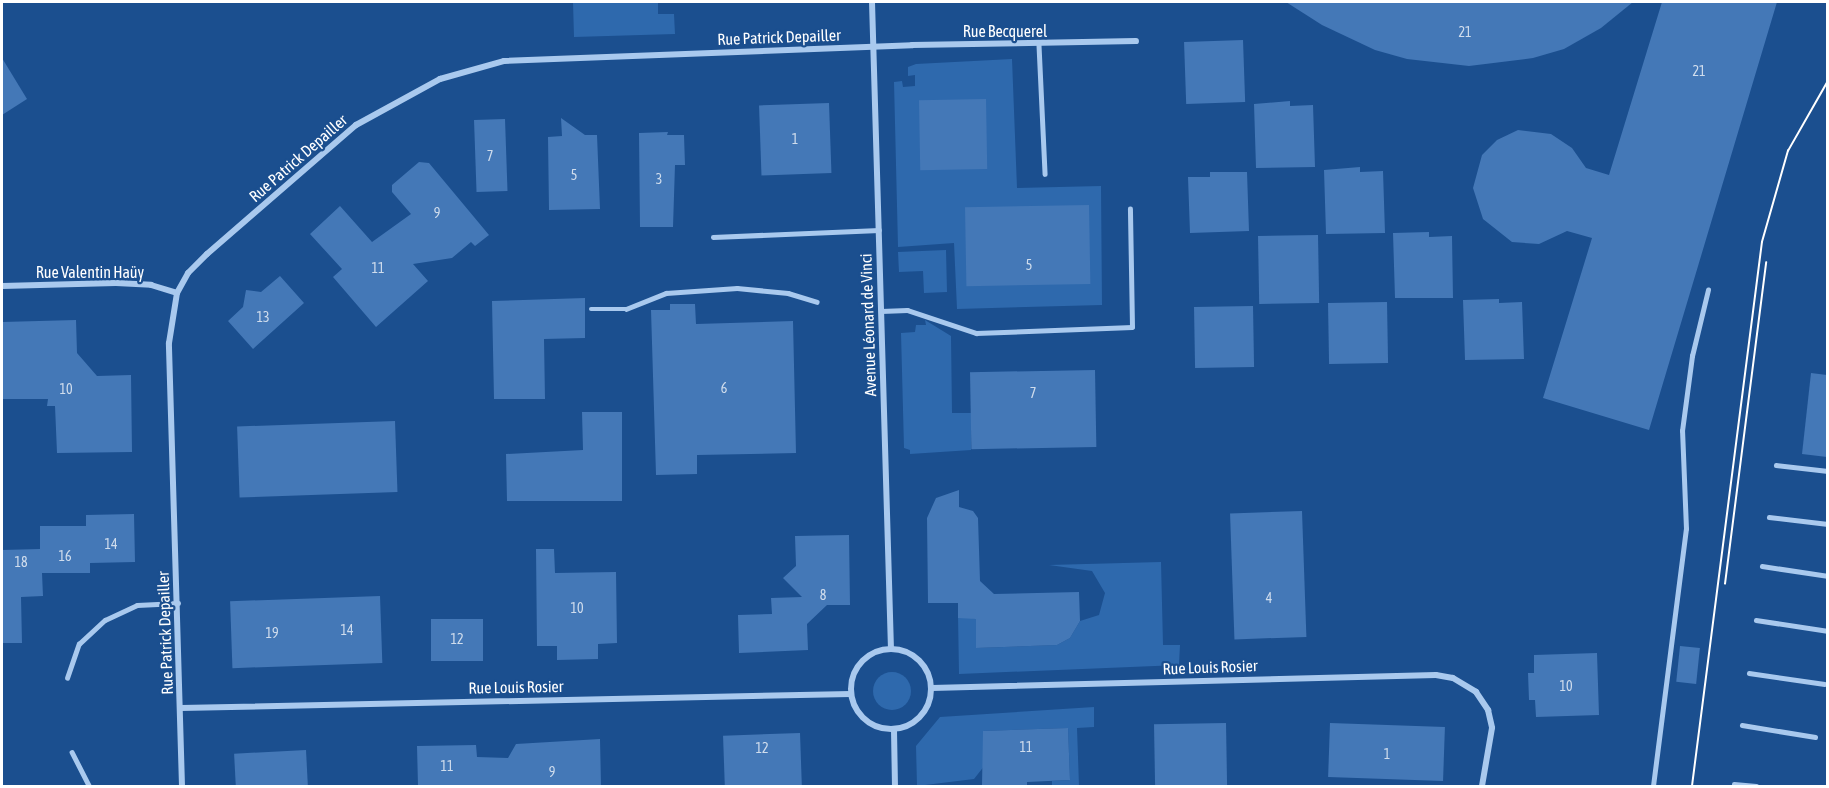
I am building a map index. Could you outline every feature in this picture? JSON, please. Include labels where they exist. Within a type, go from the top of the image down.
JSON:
[{"type":"street","name":"Avenue Léonard de Vinci","points":[[872,2],[891,649]]},
{"type":"street","name":"Rue Becquerel","points":[[873,47],[1136,41]]},
{"type":"street","name":"Rue Patrick Depailler","points":[[182,786],[169,343],[177,293],[188,273],[356,125],[440,79],[504,61],[873,47]]},
{"type":"street","name":"Rue Valentin Haüy","points":[[2,286],[116,283],[151,285],[177,293]]},
{"type":"street","points":[[891,649],[906,651],[920,660],[932,688],[921,717],[894,730],[865,720],[851,694],[854,674],[866,657],[891,649]]},
{"type":"street","name":"Rue Louis Rosier","points":[[932,688],[1436,675],[1465,683],[1482,700],[1492,728],[1482,786]]},
{"type":"street","name":"Rue Louis Rosier","points":[[181,708],[851,694]]},
{"type":"street","points":[[894,730],[895,786]]},
{"type":"lane","points":[[1039,45],[1045,174]]},
{"type":"lane","points":[[881,311],[907,310],[976,333],[1132,327],[1130,209]]},
{"type":"lane","points":[[713,237],[879,230]]},
{"type":"lane","points":[[591,309],[626,309],[666,293],[737,288],[788,293],[817,302]]},
{"type":"lane","points":[[1653,786],[1686,529],[1682,431],[1692,356],[1708,290]]},
{"type":"lane","points":[[1776,465],[1827,471]]},
{"type":"lane","points":[[1769,517],[1827,524]]},
{"type":"lane","points":[[1762,566],[1827,576]]},
{"type":"lane","points":[[67,678],[79,644],[105,620],[137,605],[178,603]]},
{"type":"lane","points":[[1755,620],[1827,631]]},
{"type":"lane","points":[[1749,673],[1824,684]]},
{"type":"lane","points":[[1742,725],[1815,737]]},
{"type":"lane","points":[[72,752],[89,786]]},
{"type":"lane","points":[[1734,784],[1756,786]]},
{"type":"shaded area","points":[[573,2],[658,2],[658,14],[674,14],[675,34],[574,37]]},
{"type":"shaded area","points":[[1012,59],[1017,188],[1101,186],[1102,305],[957,309],[954,243],[898,247],[894,82],[902,81],[903,87],[915,86],[915,75],[908,76],[908,67],[916,64]]},
{"type":"shaded area","points":[[946,250],[947,292],[924,293],[923,271],[899,272],[898,252]]},
{"type":"shaded area","points":[[925,320],[951,336],[952,413],[971,413],[971,450],[910,454],[910,450],[904,448],[901,333],[915,332],[916,325],[926,325]]},
{"type":"shaded area","points":[[1161,562],[1163,645],[1180,645],[1179,665],[959,674],[958,615],[976,619],[977,648],[1057,645],[1070,638],[1080,621],[1099,615],[1105,593],[1092,571],[1049,565]]},
{"type":"shaded area","points":[[892,672],[905,678],[911,691],[905,704],[892,710],[879,704],[873,691],[879,678]]},
{"type":"shaded area","points":[[1094,707],[1094,727],[1077,728],[1079,786],[1052,786],[1052,781],[1070,780],[1068,728],[983,731],[985,765],[974,779],[917,786],[916,746],[940,717]]},
{"type":"building","points":[[1286,2],[1633,2],[1601,28],[1564,49],[1533,58],[1469,66],[1407,59],[1375,50],[1322,25]]},
{"type":"building","points":[[1662,2],[1777,2],[1649,430],[1543,398],[1592,238],[1567,231],[1539,244],[1512,242],[1483,219],[1473,188],[1482,155],[1497,140],[1518,130],[1551,134],[1572,148],[1586,168],[1609,175]]},
{"type":"building","points":[[1243,40],[1245,102],[1186,104],[1184,42]]},
{"type":"building","points":[[2,58],[27,99],[2,115]]},
{"type":"building","points":[[986,99],[987,169],[920,170],[919,100]]},
{"type":"building","points":[[1290,101],[1290,106],[1313,105],[1315,167],[1256,168],[1254,104]]},
{"type":"building","points":[[829,103],[831,173],[761,175],[759,105]]},
{"type":"building","points":[[561,118],[585,135],[597,135],[600,209],[549,210],[548,137],[562,136]]},
{"type":"building","points":[[505,119],[508,191],[477,192],[474,120]]},
{"type":"building","points":[[668,132],[667,135],[684,135],[685,165],[675,165],[673,227],[640,227],[639,133]]},
{"type":"building","points":[[419,162],[429,163],[489,235],[475,246],[471,242],[452,258],[413,264],[428,281],[376,327],[333,277],[342,269],[310,234],[340,206],[372,242],[411,214],[392,192],[392,185]]},
{"type":"building","points":[[1360,167],[1360,172],[1383,171],[1385,233],[1326,234],[1324,170]]},
{"type":"building","points":[[1210,172],[1247,172],[1249,231],[1190,233],[1188,177],[1210,177]]},
{"type":"building","points":[[1089,205],[1090,284],[966,286],[965,207]]},
{"type":"building","points":[[1429,232],[1429,237],[1452,236],[1453,298],[1395,298],[1393,233]]},
{"type":"building","points":[[1318,235],[1319,303],[1259,304],[1258,236]]},
{"type":"building","points":[[280,276],[304,303],[253,349],[228,321],[243,307],[246,290],[261,292]]},
{"type":"building","points":[[585,298],[585,338],[544,339],[545,399],[494,399],[492,301]]},
{"type":"building","points":[[1499,299],[1499,303],[1522,302],[1524,359],[1465,360],[1463,300]]},
{"type":"building","points":[[1387,302],[1388,363],[1329,364],[1328,303]]},
{"type":"building","points":[[670,304],[695,304],[696,324],[793,321],[796,453],[697,455],[697,474],[656,475],[651,310],[670,310]]},
{"type":"building","points":[[1253,306],[1254,367],[1195,368],[1194,307]]},
{"type":"building","points":[[76,320],[77,353],[97,376],[131,375],[132,452],[57,453],[55,406],[47,406],[48,399],[2,399],[2,322]]},
{"type":"building","points":[[1095,370],[1096,447],[971,449],[970,372]]},
{"type":"building","points":[[1811,373],[1827,375],[1827,457],[1802,454]]},
{"type":"building","points":[[582,412],[622,412],[622,501],[507,501],[506,454],[583,450]]},
{"type":"building","points":[[395,421],[397,492],[240,497],[237,427]]},
{"type":"building","points":[[959,490],[959,507],[973,511],[978,518],[980,581],[994,594],[1079,592],[1080,621],[1070,638],[1057,645],[976,648],[976,619],[958,618],[958,603],[928,603],[927,518],[936,498]]},
{"type":"building","points":[[1302,511],[1306,637],[1234,639],[1230,514]]},
{"type":"building","points":[[134,514],[135,562],[90,563],[90,573],[42,573],[43,596],[21,597],[22,643],[2,643],[2,550],[40,549],[40,526],[86,526],[86,515]]},
{"type":"building","points":[[849,535],[850,605],[827,605],[807,624],[808,650],[739,653],[738,615],[772,614],[771,598],[802,597],[783,578],[796,566],[795,536]]},
{"type":"building","points":[[536,549],[554,549],[555,573],[616,572],[617,643],[598,644],[598,659],[557,660],[557,646],[537,646]]},
{"type":"building","points":[[380,596],[382,663],[232,668],[230,601]]},
{"type":"building","points":[[431,619],[483,619],[483,661],[431,661]]},
{"type":"building","points":[[1680,646],[1700,648],[1696,684],[1676,682]]},
{"type":"building","points":[[1597,653],[1599,715],[1536,717],[1535,700],[1529,700],[1528,673],[1534,673],[1534,655]]},
{"type":"building","points":[[1226,723],[1227,786],[1155,786],[1154,724]]},
{"type":"building","points":[[1330,723],[1445,727],[1443,781],[1328,777]]},
{"type":"building","points":[[1068,728],[1070,780],[1027,782],[1027,786],[982,786],[983,731]]},
{"type":"building","points":[[800,733],[802,786],[725,786],[723,736]]},
{"type":"building","points":[[600,739],[601,786],[418,786],[417,746],[476,745],[477,757],[508,758],[516,744]]},
{"type":"building","points":[[306,750],[308,786],[236,786],[234,754]]},
{"type":"tram line","points":[[1692,786],[1762,242],[1788,151],[1828,81]]},
{"type":"tram line","points":[[1725,584],[1766,263]]}]
